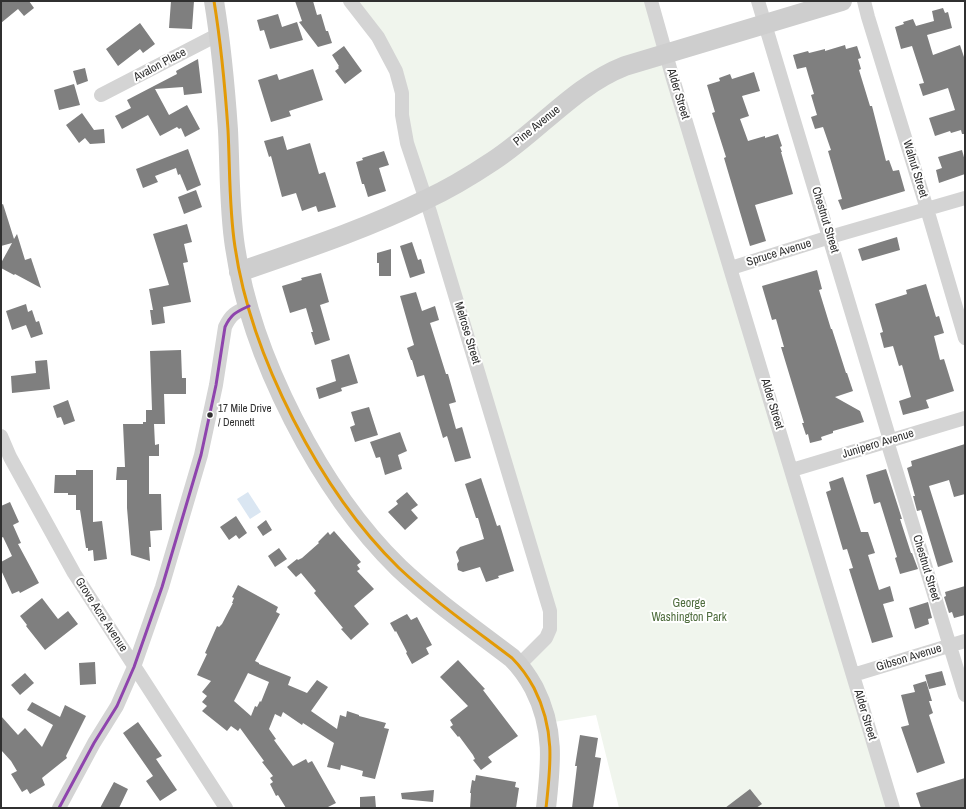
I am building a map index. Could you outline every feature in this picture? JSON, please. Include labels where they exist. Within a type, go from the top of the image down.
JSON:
[{"type":"main road","points":[[214,1],[223,64],[231,216],[239,272],[270,367],[302,436],[321,468],[362,526],[398,567],[423,589],[519,665],[537,694],[548,723],[551,756],[546,808]]},
{"type":"main road","name":"Pine Avenue","points":[[239,272],[350,232],[426,200],[494,160],[526,136],[582,89],[599,78],[625,66],[842,1]]},
{"type":"street","name":"Melrose Street","points":[[350,1],[378,37],[396,71],[402,93],[404,128],[407,143],[426,200],[550,610],[550,629],[546,638],[519,665]]},
{"type":"street","name":"Alder Street","points":[[651,1],[893,808]]},
{"type":"street","name":"Chestnut Street","points":[[758,1],[830,237],[888,441],[965,695]]},
{"type":"street","name":"Walnut Street","points":[[864,1],[965,338]]},
{"type":"street","name":"Avalon Place","points":[[101,95],[219,34]]},
{"type":"street","name":"Spruce Avenue","points":[[731,268],[830,237],[965,198]]},
{"type":"street","points":[[59,808],[129,681],[162,587],[201,455],[216,385],[225,327],[229,318],[236,312],[249,306]]},
{"type":"street","name":"Junipero Avenue","points":[[792,470],[965,418]]},
{"type":"street","name":"Grove Acre Avenue","points":[[1,436],[10,457],[74,573],[226,808]]},
{"type":"street","name":"Gibson Avenue","points":[[853,675],[965,641]]},
{"type":"green space","name":"George Washington Park","points":[[350,1],[651,1],[893,808],[619,808],[596,715],[548,723],[519,665],[550,629],[430,212],[402,93]]},
{"type":"shaded area","points":[[248,492],[261,512],[250,519],[237,499]]},
{"type":"building","points":[[1,1],[29,1],[34,8],[24,16],[18,9],[1,23]]},
{"type":"building","points":[[171,1],[194,1],[192,29],[169,28]]},
{"type":"building","points":[[295,1],[313,1],[317,15],[321,14],[326,31],[328,31],[332,43],[318,47],[299,22],[302,21]]},
{"type":"building","points":[[943,8],[945,13],[948,12],[952,28],[927,35],[933,55],[960,45],[965,60],[965,134],[962,134],[961,130],[951,133],[950,131],[935,136],[929,118],[955,110],[948,88],[923,96],[919,84],[924,83],[912,46],[901,49],[895,27],[904,24],[903,22],[913,19],[916,26],[934,21],[932,11]]},
{"type":"building","points":[[278,14],[282,27],[297,22],[303,40],[270,49],[264,30],[260,31],[257,20]]},
{"type":"building","points":[[140,23],[155,44],[143,53],[140,49],[118,66],[106,49]]},
{"type":"building","points":[[845,45],[846,49],[857,46],[861,58],[858,59],[861,69],[859,70],[870,106],[872,106],[886,161],[889,160],[893,171],[899,170],[905,191],[842,210],[838,200],[842,199],[828,151],[831,150],[823,127],[815,129],[811,117],[817,115],[811,95],[814,94],[806,67],[797,69],[793,55],[808,51],[809,53],[825,49],[825,51]]},
{"type":"building","points":[[344,46],[362,71],[345,84],[335,71],[339,68],[339,66],[332,55]]},
{"type":"building","points":[[198,59],[202,93],[184,95],[183,87],[155,89],[169,115],[187,105],[200,129],[185,137],[181,128],[179,129],[177,127],[160,136],[148,115],[122,129],[115,116],[131,108],[127,100],[177,74],[176,71]]},
{"type":"building","points":[[85,68],[88,81],[77,85],[73,71]]},
{"type":"building","points":[[313,69],[323,100],[289,111],[291,116],[271,122],[258,80],[277,74],[279,80]]},
{"type":"building","points":[[754,72],[760,91],[742,96],[749,116],[740,119],[748,141],[778,134],[782,146],[780,147],[781,152],[793,194],[755,205],[766,241],[750,246],[724,158],[726,157],[712,113],[715,112],[707,85],[720,81],[719,78],[730,74],[732,79]]},
{"type":"building","points":[[74,84],[80,105],[59,110],[54,90]]},
{"type":"building","points":[[82,113],[94,130],[104,129],[105,143],[90,144],[85,138],[79,143],[66,125]]},
{"type":"building","points":[[283,136],[287,150],[310,143],[319,174],[325,172],[336,207],[318,212],[316,206],[302,211],[296,193],[282,197],[271,156],[269,157],[264,141]]},
{"type":"building","points":[[188,149],[201,185],[187,191],[180,174],[178,175],[176,168],[155,176],[158,182],[143,188],[136,169]]},
{"type":"building","points":[[962,150],[965,161],[965,174],[939,183],[936,170],[942,168],[938,157]]},
{"type":"building","points":[[384,151],[389,165],[379,168],[386,191],[368,197],[364,184],[362,184],[356,162],[363,160],[362,158]]},
{"type":"building","points":[[196,190],[202,207],[184,214],[178,197]]},
{"type":"building","points":[[3,204],[14,239],[17,234],[25,260],[31,258],[41,288],[1,268],[1,263],[12,243],[1,246],[1,205]]},
{"type":"building","points":[[187,224],[192,242],[184,244],[188,262],[183,263],[191,302],[163,307],[165,323],[152,325],[150,310],[153,310],[149,289],[169,285],[153,234]]},
{"type":"building","points":[[897,237],[900,250],[862,261],[858,249]]},
{"type":"building","points":[[412,242],[418,260],[421,259],[425,273],[410,278],[400,246]]},
{"type":"building","points":[[391,249],[391,276],[379,276],[377,253]]},
{"type":"building","points":[[817,270],[822,289],[819,290],[853,391],[835,397],[860,411],[864,422],[833,431],[833,433],[821,437],[822,440],[810,443],[808,434],[806,435],[802,423],[804,423],[781,347],[784,347],[776,319],[772,320],[762,286]]},
{"type":"building","points":[[321,273],[329,302],[320,305],[330,340],[315,345],[306,308],[290,313],[282,286],[302,280],[301,278]]},
{"type":"building","points":[[926,284],[936,317],[939,316],[944,333],[934,336],[940,360],[944,359],[954,391],[926,400],[929,408],[903,415],[899,401],[911,397],[902,365],[899,366],[893,346],[884,348],[880,333],[883,332],[875,304],[907,294],[906,290]]},
{"type":"building","points":[[416,292],[422,311],[435,306],[439,320],[430,323],[456,402],[449,404],[456,429],[462,427],[471,458],[455,462],[447,436],[443,438],[424,375],[417,377],[407,348],[414,345],[400,296]]},
{"type":"building","points":[[26,304],[28,312],[32,310],[36,322],[39,321],[43,334],[31,338],[26,325],[12,330],[6,311]]},
{"type":"building","points":[[181,350],[182,378],[186,378],[186,394],[164,394],[165,424],[154,424],[155,445],[159,444],[159,456],[149,456],[149,494],[161,494],[162,530],[150,531],[150,561],[131,555],[127,508],[127,480],[116,480],[117,467],[125,467],[123,424],[143,424],[143,422],[146,422],[146,410],[152,410],[150,351]]},
{"type":"building","points":[[349,354],[358,383],[341,388],[342,391],[319,399],[316,388],[336,381],[331,360]]},
{"type":"building","points":[[47,360],[50,389],[12,393],[11,376],[36,373],[35,361]]},
{"type":"building","points":[[68,400],[75,421],[64,425],[61,417],[57,418],[53,406]]},
{"type":"building","points":[[369,407],[378,435],[355,442],[350,427],[355,425],[351,412]]},
{"type":"building","points":[[400,432],[407,451],[398,455],[402,469],[385,475],[380,457],[376,458],[370,442]]},
{"type":"building","points":[[965,444],[965,494],[954,497],[949,480],[929,486],[953,562],[938,567],[921,510],[917,511],[913,496],[915,496],[907,468],[912,466],[911,461]]},
{"type":"building","points":[[886,469],[902,519],[900,519],[918,569],[900,574],[895,558],[897,557],[880,502],[874,504],[866,475]]},
{"type":"building","points":[[76,470],[93,470],[93,522],[102,521],[107,559],[94,561],[93,550],[88,551],[88,548],[86,548],[80,510],[76,510],[76,495],[68,495],[68,493],[54,493],[55,475],[76,475]]},
{"type":"building","points":[[843,477],[861,532],[868,532],[875,553],[868,555],[879,590],[890,586],[894,601],[883,604],[893,637],[872,643],[849,569],[853,568],[847,549],[843,550],[826,492],[831,490],[829,482]]},
{"type":"building","points":[[481,478],[497,526],[500,525],[514,571],[486,582],[480,567],[463,572],[458,570],[457,564],[459,561],[456,552],[460,547],[484,539],[465,484]]},
{"type":"building","points":[[407,492],[418,505],[411,510],[418,518],[405,530],[388,512],[398,504],[396,501]]},
{"type":"building","points":[[10,502],[19,522],[13,525],[21,543],[18,544],[39,583],[20,593],[19,591],[12,594],[1,570],[1,562],[12,556],[3,537],[1,538],[1,506]]},
{"type":"building","points":[[236,516],[247,533],[239,539],[236,535],[229,540],[220,527]]},
{"type":"building","points":[[266,520],[272,530],[263,536],[257,527]]},
{"type":"building","points":[[334,531],[361,562],[357,565],[360,569],[357,571],[374,589],[354,606],[369,624],[351,640],[314,593],[316,591],[301,573],[296,577],[287,567],[297,559],[302,558],[319,543],[318,542],[328,532],[330,535]]},
{"type":"building","points":[[279,548],[287,559],[275,567],[268,556]]},
{"type":"building","points":[[238,585],[278,607],[276,612],[280,614],[255,661],[291,677],[288,685],[307,693],[317,680],[328,687],[311,711],[337,729],[340,715],[346,717],[347,711],[359,716],[386,723],[384,728],[389,729],[375,779],[362,776],[363,771],[341,765],[340,770],[327,767],[334,743],[303,723],[302,725],[283,712],[281,717],[275,714],[269,729],[276,739],[274,740],[293,766],[306,759],[308,763],[312,761],[336,803],[326,808],[286,808],[278,795],[276,796],[270,784],[273,782],[270,778],[273,776],[240,728],[238,731],[231,726],[227,731],[202,711],[207,706],[202,702],[207,696],[202,692],[211,681],[197,675],[207,654],[205,653],[217,626],[219,627],[222,624],[233,603],[234,598],[232,597]],"holes":[[[248,673],[269,682],[261,702],[260,701],[257,707],[255,706],[251,716],[234,701]]]},
{"type":"building","points":[[965,586],[965,615],[954,618],[952,612],[949,613],[944,597],[946,596],[945,592]]},
{"type":"building","points":[[42,598],[58,619],[68,611],[78,624],[45,650],[20,616]]},
{"type":"building","points":[[928,602],[932,618],[928,619],[929,624],[915,629],[909,608]]},
{"type":"building","points":[[407,614],[411,620],[417,617],[432,645],[426,648],[429,654],[412,664],[396,631],[395,632],[390,623]]},
{"type":"building","points":[[458,660],[485,689],[483,690],[518,736],[488,757],[492,762],[481,770],[473,760],[475,759],[473,755],[459,736],[458,737],[450,727],[453,725],[450,720],[468,706],[440,677]]},
{"type":"building","points":[[95,662],[96,684],[80,685],[79,663]]},
{"type":"building","points":[[942,671],[946,685],[929,689],[925,675]]},
{"type":"building","points":[[25,673],[34,683],[20,695],[11,685]]},
{"type":"building","points":[[926,681],[932,701],[929,701],[933,713],[929,715],[945,763],[917,773],[901,727],[909,725],[901,695],[915,692],[913,685]]},
{"type":"building","points":[[32,702],[60,717],[65,705],[86,716],[66,756],[67,758],[42,778],[45,785],[30,794],[27,789],[22,792],[11,774],[17,771],[11,761],[1,750],[1,716],[18,735],[25,728],[42,747],[53,725],[27,710]]},
{"type":"building","points":[[138,722],[162,756],[156,759],[177,790],[160,801],[146,781],[153,776],[123,733]]},
{"type":"building","points":[[580,735],[598,738],[595,757],[601,758],[593,808],[572,808],[577,766],[575,766]]},
{"type":"building","points":[[476,775],[516,782],[515,787],[519,788],[516,808],[470,808],[472,780],[475,781]]},
{"type":"building","points":[[965,778],[965,808],[921,808],[916,793]]},
{"type":"building","points":[[114,782],[128,789],[119,808],[100,808]]},
{"type":"building","points":[[750,789],[762,804],[756,808],[725,808]]},
{"type":"building","points":[[434,790],[433,802],[402,799],[401,793]]},
{"type":"building","points":[[375,796],[376,808],[360,808],[360,797]]},
{"type":"transit line","points":[[214,1],[226,97],[231,203],[235,247],[243,289],[256,332],[273,376],[293,420],[317,461],[342,501],[370,537],[399,568],[426,592],[512,658],[529,680],[541,703],[550,747],[546,808]]},
{"type":"transit line","points":[[59,808],[94,743],[117,706],[134,667],[162,587],[201,455],[216,385],[225,327],[229,319],[234,314],[249,306]]},
{"type":"place","name":"17 Mile Drive / Dennett","points":[[210,415]]}]
